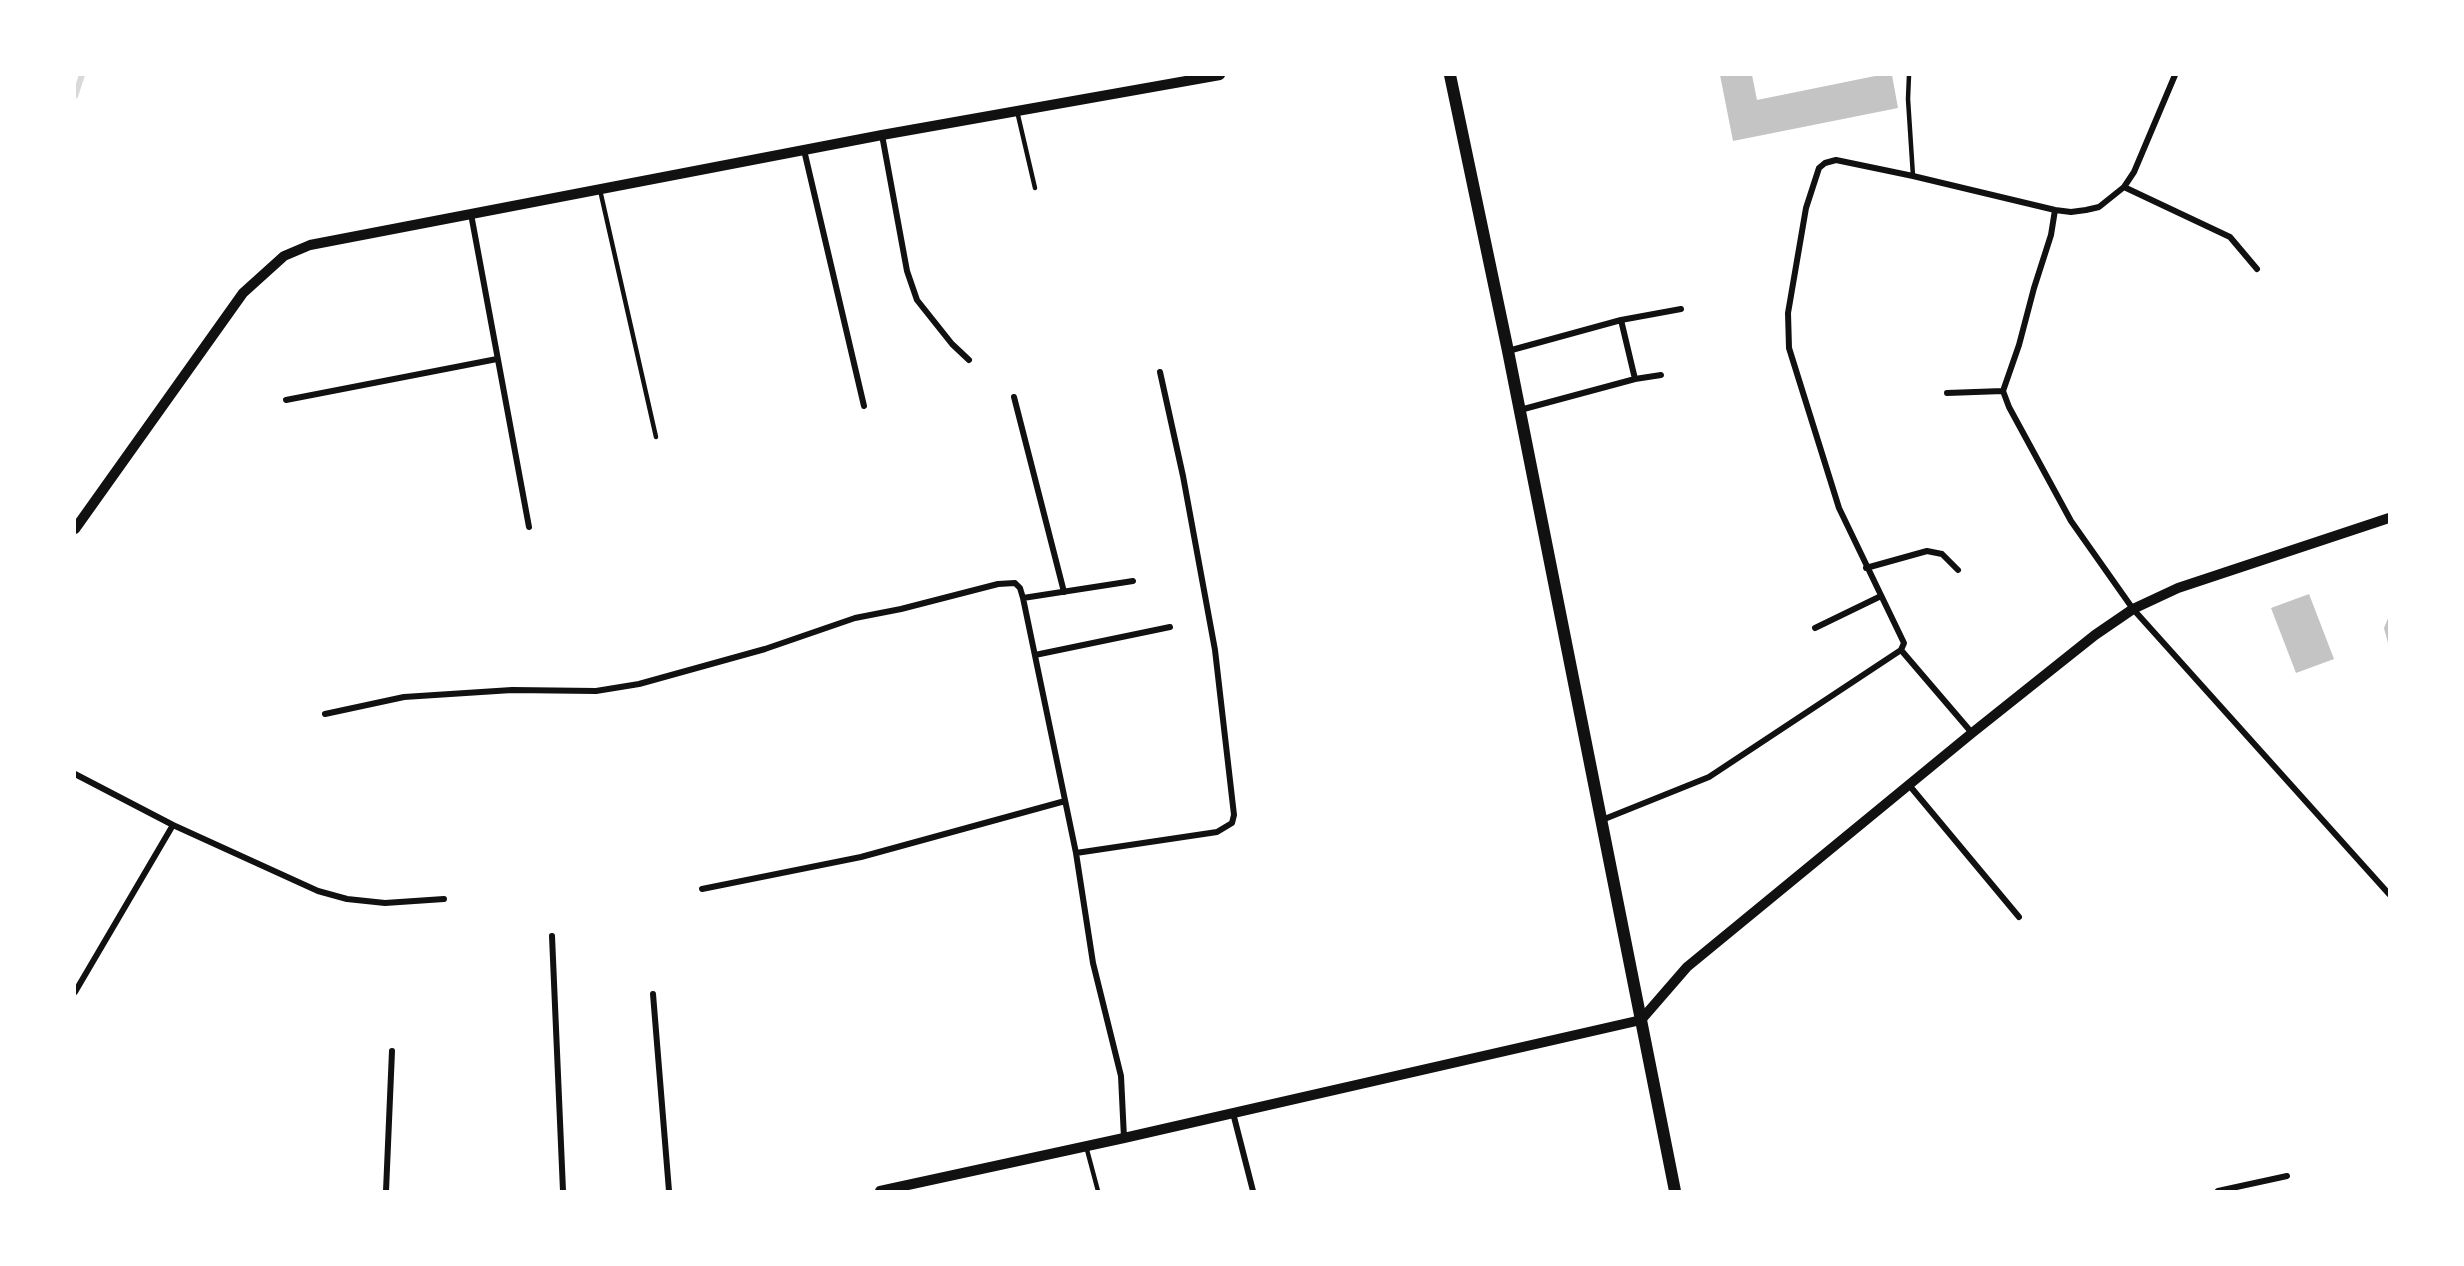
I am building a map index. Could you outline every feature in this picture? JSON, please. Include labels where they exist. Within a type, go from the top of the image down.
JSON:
[{"type":"main road","points":[[1450,75],[1520,410],[1675,1191]]},
{"type":"street","points":[[75,529],[243,292],[284,255],[310,245],[882,135],[1221,75]]},
{"type":"street","points":[[1602,820],[1709,777],[1901,650],[1904,643],[1839,508],[1789,348],[1788,313],[1806,208],[1819,168],[1825,163],[1836,160],[2055,210],[2071,212],[2099,207],[2124,186],[2134,172],[2175,75]]},
{"type":"street","points":[[882,135],[907,272],[917,300],[952,344],[969,360]]},
{"type":"street","points":[[804,150],[864,406]]},
{"type":"street","points":[[2124,186],[2230,237],[2257,269]]},
{"type":"street","points":[[2055,210],[2051,235],[2003,391],[2009,407],[2072,520],[2133,609],[2389,894]]},
{"type":"street","points":[[471,214],[529,527]]},
{"type":"street","points":[[1508,351],[1621,320],[1681,309]]},
{"type":"street","points":[[1621,320],[1635,379]]},
{"type":"street","points":[[285,399],[497,358]]},
{"type":"street","points":[[1076,853],[1217,832],[1232,823],[1234,815],[1215,650],[1185,486],[1160,372]]},
{"type":"street","points":[[1520,410],[1635,379],[1661,375]]},
{"type":"street","points":[[1947,393],[2003,391]]},
{"type":"street","points":[[1014,397],[1064,592]]},
{"type":"street","points":[[880,1191],[918,1187],[1086,1146],[1641,1020],[1688,967],[2095,635],[2133,609],[2178,588],[2389,518]]},
{"type":"street","points":[[1866,568],[1927,551],[1942,554],[1958,570]]},
{"type":"street","points":[[1023,598],[1133,581]]},
{"type":"street","points":[[325,714],[404,697],[512,690],[596,690],[639,684],[765,649],[855,618],[901,609],[998,584],[1015,583],[1020,588],[1023,598],[1076,853],[1093,963],[1121,1076],[1124,1138]]},
{"type":"street","points":[[1815,628],[1881,596]]},
{"type":"street","points":[[1035,655],[1170,627]]},
{"type":"street","points":[[1901,650],[1972,734]]},
{"type":"street","points":[[75,774],[174,825],[318,891],[347,899],[385,903],[444,899]]},
{"type":"street","points":[[1909,785],[2019,917]]},
{"type":"street","points":[[702,889],[861,857],[1065,801]]},
{"type":"street","points":[[75,992],[174,825]]},
{"type":"street","points":[[552,936],[563,1191]]},
{"type":"street","points":[[653,994],[669,1191]]},
{"type":"street","points":[[386,1191],[392,1051]]},
{"type":"street","points":[[1233,1113],[1253,1191]]},
{"type":"street","points":[[2218,1191],[2287,1176]]},
{"type":"lane","points":[[1910,75],[1908,99],[1913,176]]},
{"type":"lane","points":[[1017,111],[1035,188]]},
{"type":"lane","points":[[600,190],[656,437]]},
{"type":"lane","points":[[1086,1146],[1098,1191]]},
{"type":"building","points":[[1720,75],[1752,75],[1757,100],[1880,75],[1892,75],[1898,108],[1733,141]]},
{"type":"building","points":[[2309,594],[2334,659],[2296,673],[2271,608]]},
{"type":"building","points":[[2389,616],[2389,642],[2388,643],[2384,628]]},
{"type":"waterway","points":[[75,96],[82,75]]}]
